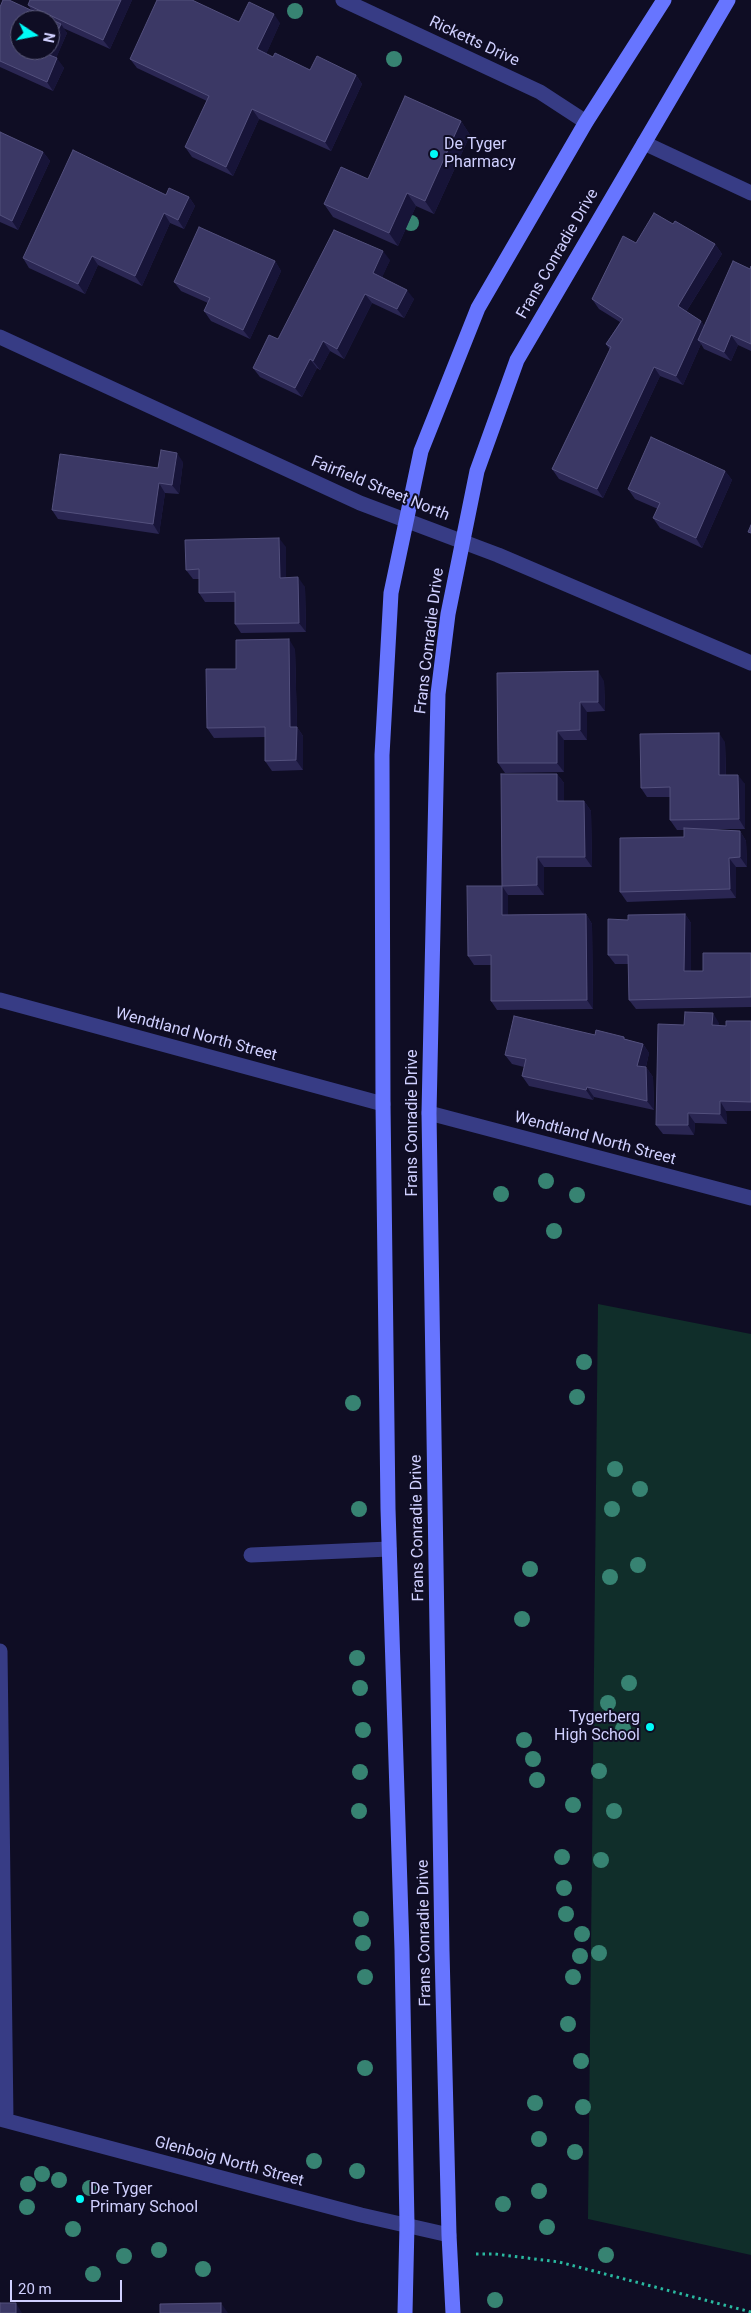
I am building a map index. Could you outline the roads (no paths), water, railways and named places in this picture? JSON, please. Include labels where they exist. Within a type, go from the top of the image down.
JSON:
[{"type":"main road","name":"Frans Conradie Drive","points":[[405,2313],[407,2226],[402,1950],[390,1549],[383,1104],[382,756],[391,593],[421,451],[478,308],[586,122],[664,0]]},
{"type":"main road","name":"Frans Conradie Drive","points":[[453,2313],[449,2235],[442,1931],[429,1113],[438,694],[448,614],[478,471],[517,360],[728,0]]},
{"type":"street","name":"Ricketts Drive","points":[[343,0],[540,92],[586,122]]},
{"type":"street","points":[[644,143],[751,193]]},
{"type":"street","name":"Fairfield Street North","points":[[0,337],[360,503],[462,541],[751,663]]},
{"type":"street","name":"Wendtland North Street","points":[[0,1000],[383,1104]]},
{"type":"street","name":"Wendtland North Street","points":[[429,1113],[751,1198]]},
{"type":"street","points":[[252,1555],[390,1549]]},
{"type":"street","points":[[0,1651],[3,2120]]},
{"type":"street","name":"Glenboig North Street","points":[[3,2120],[361,2216],[449,2235]]},
{"type":"place","name":"De Tyger Pharmacy","points":[[434,154]]},
{"type":"place","name":"Tygerberg High School","points":[[650,1727]]},
{"type":"place","name":"De Tyger Primary School","points":[[80,2199]]}]
